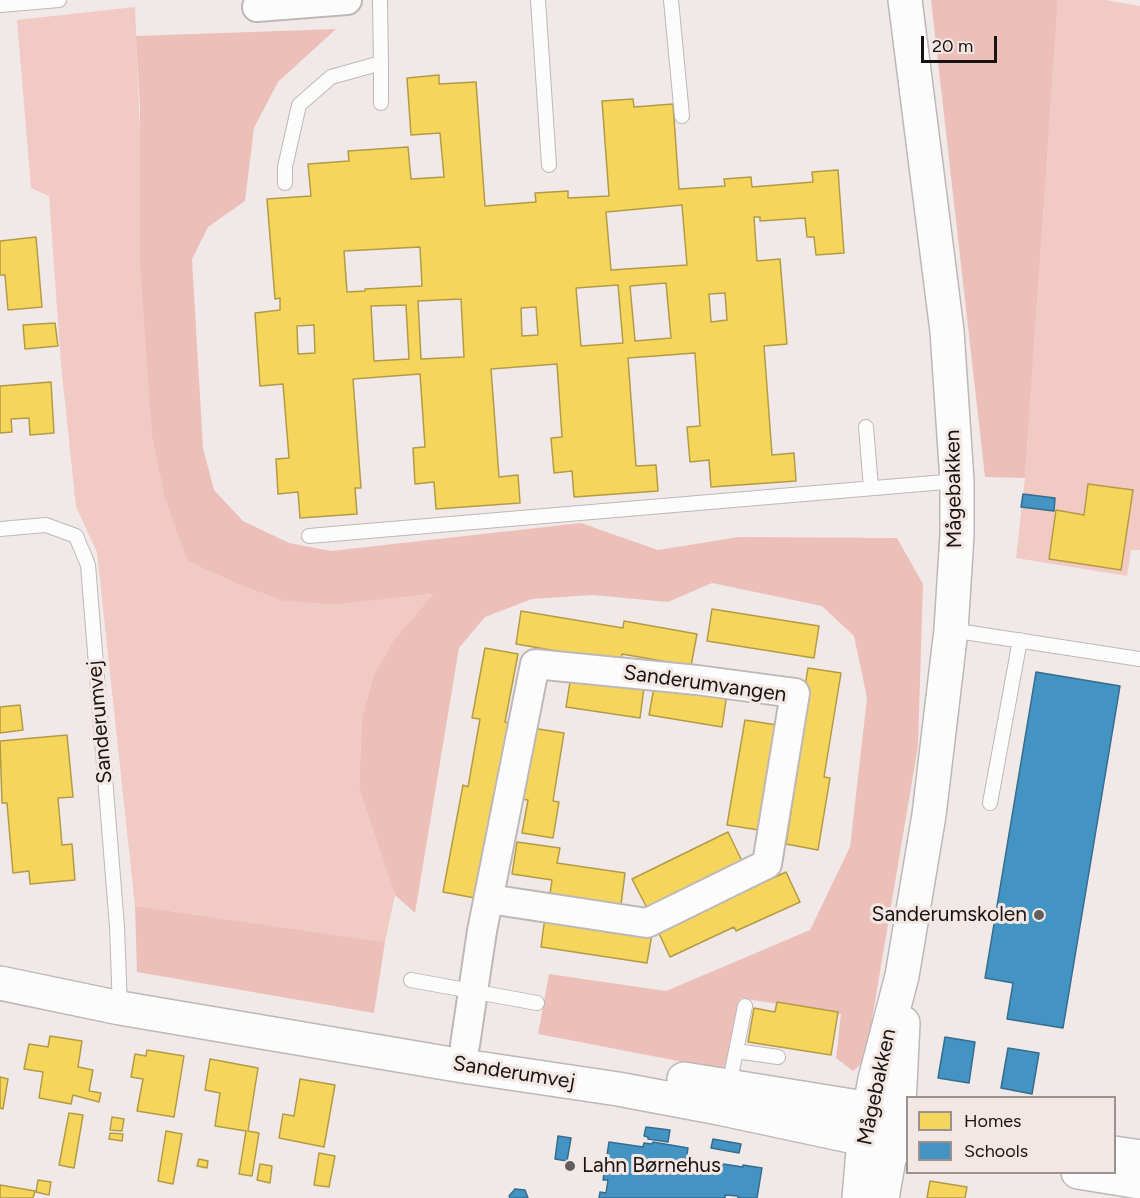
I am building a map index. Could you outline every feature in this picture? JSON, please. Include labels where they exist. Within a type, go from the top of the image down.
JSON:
[{"type":"street","points":[[256,7],[347,0]]},
{"type":"street","name":"Mågebakken","points":[[882,1198],[903,1027],[902,976],[929,815],[951,630],[957,535],[957,481],[947,330],[904,0]]},
{"type":"street","name":"Sanderumvangen","points":[[465,1045],[472,991],[489,899],[535,663],[795,693],[767,864],[647,923],[489,899]]},
{"type":"street","name":"Sanderumvej","points":[[0,976],[463,1066],[618,1089],[719,1108],[890,1128]]},
{"type":"street","name":"Sanderumvej","points":[[0,983],[465,1045],[729,1086],[890,1128]]},
{"type":"street","name":"Mågebakken","points":[[859,1198],[890,1128]]},
{"type":"street","points":[[1116,1153],[1140,1157]]},
{"type":"street","points":[[1085,1174],[1140,1182]]},
{"type":"lane","points":[[0,5],[59,0]]},
{"type":"lane","points":[[380,0],[381,103]]},
{"type":"lane","points":[[538,0],[549,165]]},
{"type":"lane","points":[[671,0],[681,116]]},
{"type":"lane","points":[[285,183],[285,167],[299,105],[331,77],[381,63]]},
{"type":"lane","points":[[866,427],[871,488]]},
{"type":"lane","points":[[309,536],[957,481]]},
{"type":"lane","name":"Sanderumvej","points":[[0,529],[46,525],[76,536],[88,565],[117,927],[119,998]]},
{"type":"lane","points":[[951,630],[1140,659]]},
{"type":"lane","points":[[990,803],[1020,640]]},
{"type":"lane","points":[[411,980],[537,1003]]},
{"type":"lane","points":[[729,1086],[744,1006]]},
{"type":"lane","points":[[736,1050],[778,1057]]},
{"type":"shaded area","points":[[931,0],[1058,0],[1025,478],[985,477]]},
{"type":"shaded area","points":[[1058,0],[1105,0],[1140,6],[1140,550],[1131,550],[1127,576],[1016,558],[1025,478]]},
{"type":"shaded area","points":[[135,7],[152,437],[164,496],[187,561],[283,601],[334,605],[433,594],[393,641],[374,674],[362,717],[359,788],[395,895],[385,942],[135,906],[97,552],[76,507],[61,364],[49,196],[31,188],[17,20]]},
{"type":"shaded area","points":[[336,29],[278,82],[254,128],[245,201],[208,227],[192,259],[203,448],[214,490],[243,521],[289,543],[331,551],[581,523],[658,550],[739,537],[897,538],[923,584],[918,746],[865,1061],[853,1071],[836,1058],[841,1014],[740,998],[725,1070],[538,1034],[549,974],[666,991],[810,930],[850,847],[867,698],[854,636],[822,606],[712,583],[668,602],[593,595],[532,599],[485,617],[459,648],[415,913],[395,895],[359,788],[362,717],[374,674],[393,641],[433,594],[334,605],[283,601],[187,561],[164,496],[152,437],[140,261],[140,107],[136,36]]},
{"type":"shaded area","points":[[135,906],[385,942],[374,1013],[137,972]]},
{"type":"building: Homes","points":[[439,75],[439,84],[476,82],[485,206],[536,202],[535,193],[568,191],[568,198],[609,196],[602,101],[633,99],[634,107],[673,104],[679,189],[725,186],[724,179],[751,177],[752,187],[813,182],[812,172],[838,170],[844,253],[816,255],[814,237],[807,237],[805,218],[760,221],[760,217],[754,217],[757,261],[780,259],[787,344],[764,346],[772,455],[794,453],[796,481],[711,487],[709,460],[690,462],[687,427],[700,426],[695,353],[628,358],[636,466],[656,465],[658,491],[574,497],[572,471],[554,473],[551,438],[562,437],[557,364],[491,369],[499,477],[518,475],[520,503],[436,509],[434,482],[415,484],[413,448],[425,447],[420,374],[353,379],[361,488],[355,488],[357,514],[300,518],[298,492],[278,494],[276,459],[289,458],[283,384],[260,386],[255,313],[280,310],[280,298],[275,299],[267,199],[311,196],[308,164],[349,161],[348,151],[408,147],[411,179],[444,177],[440,133],[411,135],[407,78]],"holes":[[[682,205],[687,265],[611,270],[606,212]],[[420,247],[422,286],[347,292],[344,251]],[[666,283],[671,338],[635,341],[630,286]],[[618,285],[623,343],[581,346],[576,288]],[[725,293],[727,320],[711,322],[709,294]],[[461,299],[464,357],[421,359],[418,301]],[[406,305],[409,359],[374,361],[371,306]],[[536,307],[538,335],[522,336],[521,308]],[[314,325],[315,353],[298,354],[297,326]]]},
{"type":"building: Homes","points":[[36,237],[42,307],[8,310],[5,275],[0,275],[0,241]]},
{"type":"building: Homes","points":[[55,323],[58,346],[25,349],[23,325]]},
{"type":"building: Homes","points":[[51,382],[54,433],[30,435],[29,418],[11,419],[12,432],[0,433],[0,386]]},
{"type":"building: Homes","points":[[1088,484],[1133,490],[1121,570],[1049,559],[1056,510],[1084,515]]},
{"type":"building: Homes","points":[[712,609],[819,626],[814,658],[707,641]]},
{"type":"building: Homes","points":[[521,611],[623,628],[624,621],[697,634],[691,666],[622,654],[621,662],[516,644]]},
{"type":"building: Homes","points":[[485,648],[518,654],[505,722],[514,724],[500,795],[494,793],[475,898],[443,892],[463,785],[468,787],[480,719],[472,718]]},
{"type":"building: Homes","points":[[808,668],[841,673],[824,777],[830,778],[818,850],[786,844],[797,773],[791,772]]},
{"type":"building: Homes","points":[[571,676],[644,687],[640,718],[566,707]]},
{"type":"building: Homes","points":[[655,682],[727,694],[722,727],[649,715]]},
{"type":"building: Homes","points":[[20,705],[23,730],[0,733],[0,707]]},
{"type":"building: Homes","points":[[745,720],[777,725],[759,830],[727,825]]},
{"type":"building: Homes","points":[[532,728],[564,733],[553,801],[559,802],[553,838],[522,833],[528,800],[520,799]]},
{"type":"building: Homes","points":[[67,735],[73,797],[58,798],[62,845],[72,844],[75,880],[30,884],[29,871],[13,873],[7,803],[2,803],[0,741]]},
{"type":"building: Homes","points":[[728,832],[742,861],[647,908],[632,879]]},
{"type":"building: Homes","points":[[517,842],[560,848],[557,863],[625,873],[621,905],[550,894],[552,880],[512,874]]},
{"type":"building: Homes","points":[[786,872],[800,902],[736,931],[734,927],[670,957],[656,927],[723,901]]},
{"type":"building: Homes","points":[[545,917],[652,934],[647,963],[541,947]]},
{"type":"building: Homes","points":[[777,1002],[838,1012],[831,1055],[748,1042],[754,1008],[775,1012]]},
{"type":"building: Homes","points":[[50,1036],[82,1041],[78,1067],[93,1070],[89,1091],[101,1093],[99,1102],[73,1095],[71,1104],[39,1098],[43,1072],[24,1069],[29,1044],[48,1047]]},
{"type":"building: Homes","points":[[147,1050],[184,1056],[174,1117],[137,1111],[143,1079],[131,1077],[135,1054],[146,1056]]},
{"type":"building: Homes","points":[[210,1059],[258,1068],[248,1131],[259,1133],[252,1176],[239,1174],[246,1131],[215,1126],[220,1093],[205,1090]]},
{"type":"building: Homes","points":[[0,1077],[8,1079],[3,1109],[0,1108]]},
{"type":"building: Homes","points":[[300,1079],[335,1085],[324,1147],[279,1138],[283,1114],[294,1116]]},
{"type":"building: Homes","points":[[69,1113],[83,1115],[74,1168],[59,1165]]},
{"type":"building: Homes","points":[[112,1117],[124,1119],[122,1131],[110,1130]]},
{"type":"building: Homes","points":[[166,1131],[182,1134],[173,1184],[158,1181]]},
{"type":"building: Homes","points":[[110,1133],[123,1134],[122,1141],[109,1139]]},
{"type":"building: Homes","points":[[319,1153],[335,1156],[329,1187],[314,1185]]},
{"type":"building: Homes","points":[[199,1159],[208,1161],[207,1168],[197,1166]]},
{"type":"building: Homes","points":[[260,1164],[272,1166],[270,1183],[257,1180]]},
{"type":"building: Homes","points":[[38,1180],[51,1182],[49,1195],[36,1192]]},
{"type":"building: Homes","points":[[930,1181],[967,1187],[965,1198],[927,1198]]},
{"type":"building: Homes","points":[[0,1185],[35,1191],[33,1198],[0,1198]]},
{"type":"building: Schools","points":[[1023,494],[1055,498],[1054,511],[1021,507]]},
{"type":"building: Schools","points":[[1036,672],[1120,686],[1063,1028],[1007,1019],[1013,983],[985,978]]},
{"type":"building: Schools","points":[[945,1037],[975,1042],[969,1083],[938,1078]]},
{"type":"building: Schools","points":[[1008,1048],[1039,1053],[1032,1094],[1001,1088]]},
{"type":"building: Schools","points":[[646,1127],[670,1130],[668,1142],[648,1139],[644,1136]]},
{"type":"building: Schools","points":[[558,1136],[571,1138],[567,1161],[555,1159]]},
{"type":"building: Schools","points":[[713,1139],[741,1144],[739,1153],[711,1148]]},
{"type":"building: Schools","points":[[609,1142],[643,1147],[644,1143],[652,1144],[653,1142],[688,1148],[686,1161],[697,1162],[697,1160],[762,1168],[757,1198],[725,1195],[725,1198],[599,1198],[600,1192],[606,1193],[608,1180],[603,1180]]},
{"type":"building: Schools","points":[[515,1189],[525,1190],[528,1198],[510,1198],[509,1196]]},
{"type":"place","name":"Sanderumskolen","points":[[1039,915]]},
{"type":"place","name":"Lahn Børnehus","points":[[570,1166]]}]
